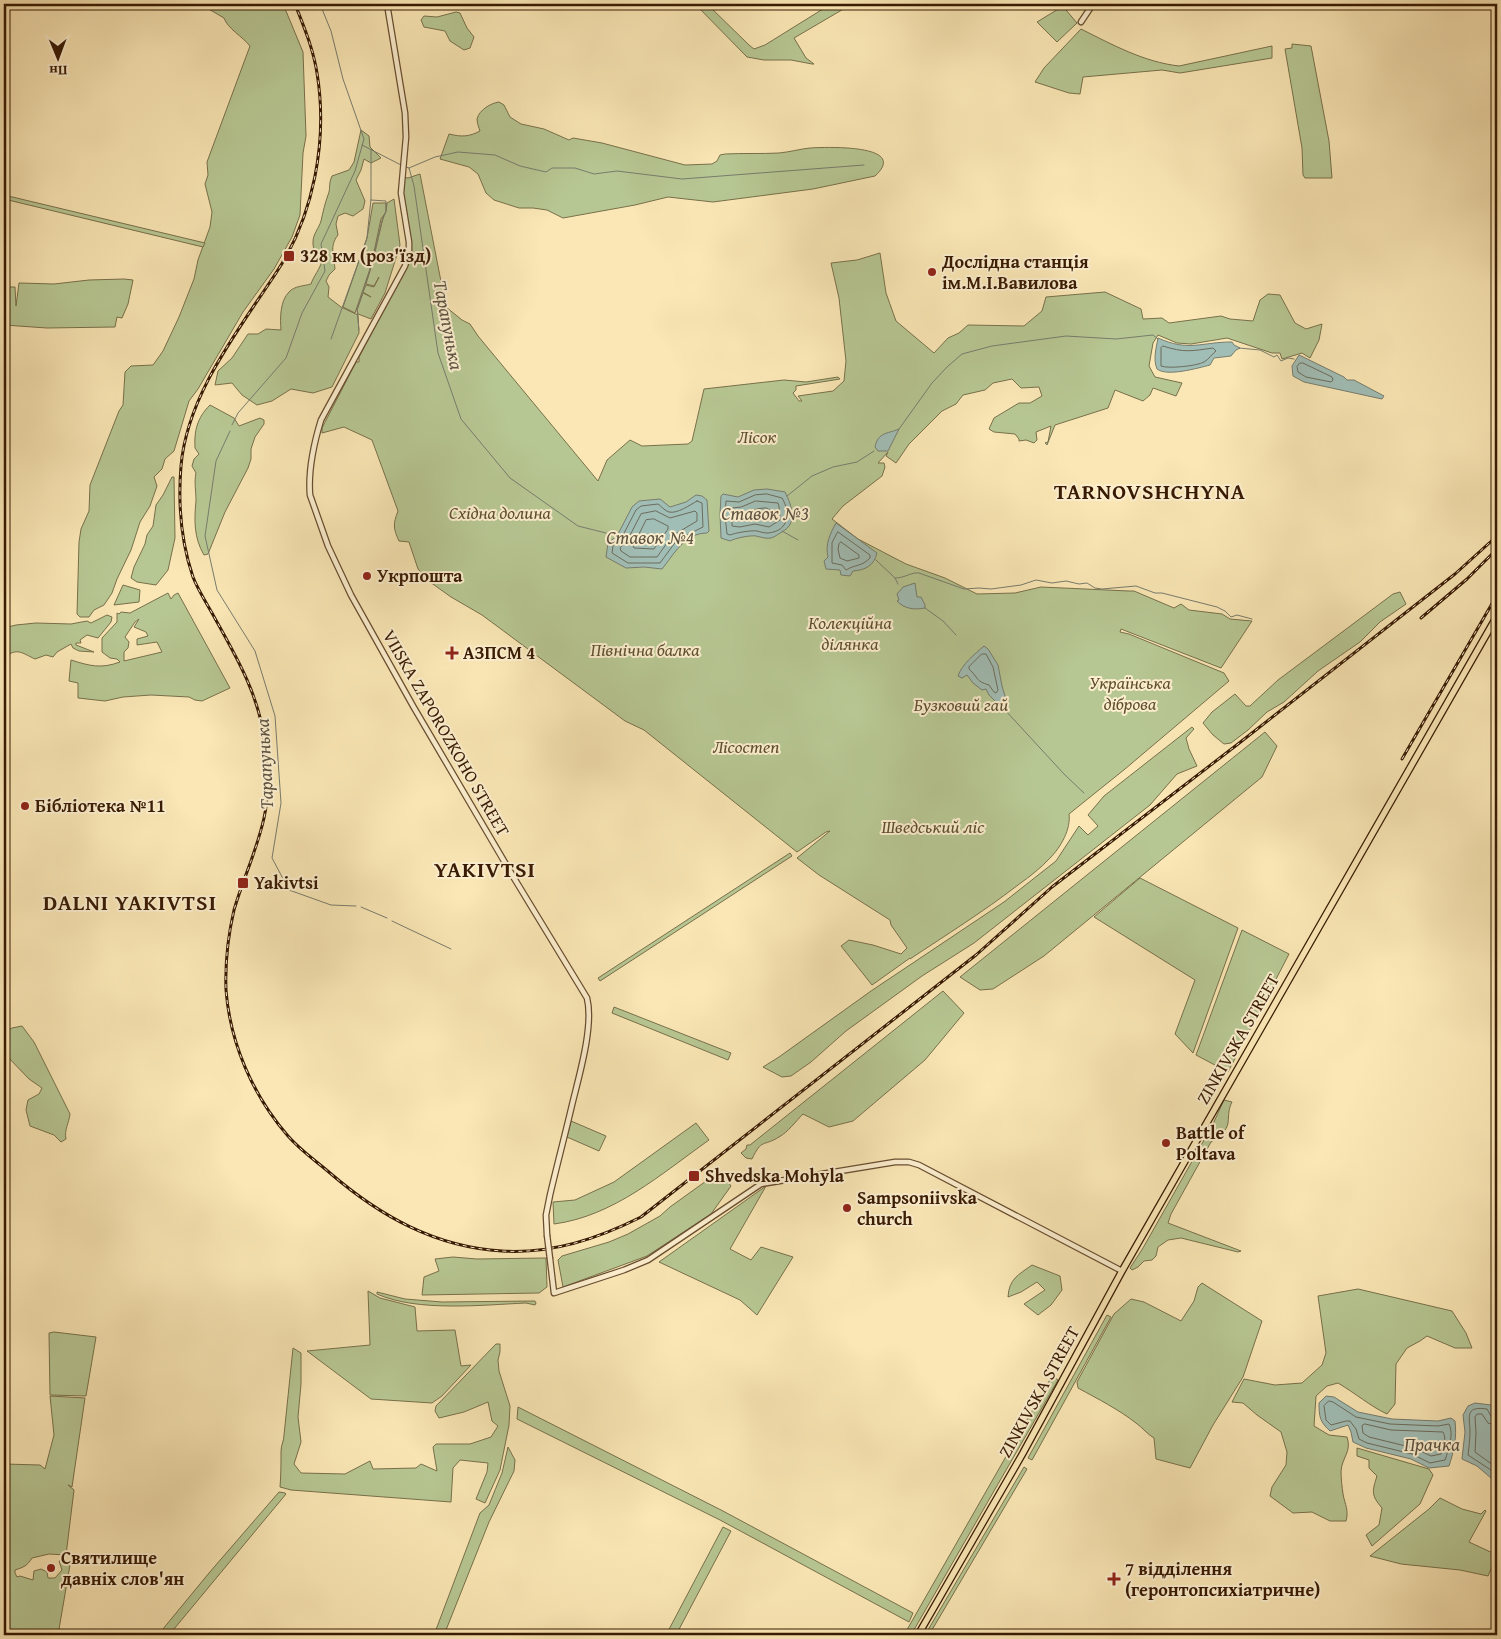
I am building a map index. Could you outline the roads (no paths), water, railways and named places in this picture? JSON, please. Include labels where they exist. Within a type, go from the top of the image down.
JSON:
[{"type":"main road","name":"ZINKIVSKA STREET","points":[[918,1635],[1023,1453],[1122,1271],[1497,616]]},
{"type":"street","name":"VIISKA ZAPOROZKOHO STREET","points":[[387,4],[405,113],[406,137],[401,193],[409,252],[405,266],[340,384],[319,427],[314,446],[310,495],[328,546],[351,595],[413,706],[514,878],[581,987],[588,1004],[589,1021],[581,1066],[546,1215],[554,1293],[648,1260],[760,1184],[895,1162],[909,1162],[919,1165],[1122,1271]]},
{"type":"street","points":[[1081,22],[1093,4]]},
{"type":"water","points":[[1158,338],[1178,345],[1232,342],[1240,348],[1231,356],[1214,358],[1210,365],[1168,372],[1157,369],[1155,354]]},
{"type":"water","points":[[1299,355],[1347,380],[1354,380],[1384,396],[1382,399],[1304,382],[1293,376],[1292,366]]},
{"type":"water","points":[[899,429],[888,451],[878,451],[875,447],[878,439],[884,434]]},
{"type":"water","name":"Ставок №3","points":[[767,489],[785,492],[792,514],[792,519],[787,528],[771,538],[751,536],[730,541],[721,538],[721,496],[723,494],[738,497],[754,490]]},
{"type":"water","name":"Ставок №4","points":[[696,495],[702,496],[707,500],[709,531],[686,540],[662,569],[626,568],[606,557],[608,543],[617,536],[632,507],[639,501],[660,499],[670,507],[686,502]]},
{"type":"water","points":[[836,523],[877,553],[871,564],[861,570],[853,571],[850,576],[841,575],[840,570],[826,569],[824,561],[828,557],[828,543]]},
{"type":"water","points":[[915,583],[917,597],[921,597],[925,608],[910,608],[903,606],[897,601],[899,600],[897,594],[903,587]]},
{"type":"water","points":[[984,646],[998,665],[1008,706],[1006,712],[989,695],[986,689],[982,690],[967,675],[962,678],[958,676],[966,663]]},
{"type":"water","name":"Прачка","points":[[1326,1396],[1334,1397],[1358,1412],[1392,1419],[1438,1421],[1451,1418],[1455,1421],[1456,1433],[1449,1466],[1429,1468],[1411,1459],[1366,1448],[1353,1442],[1348,1425],[1330,1431],[1322,1422],[1319,1412],[1319,1403]]},
{"type":"water","points":[[1475,1403],[1491,1405],[1497,1420],[1497,1479],[1491,1478],[1477,1466],[1462,1459],[1465,1432],[1463,1415],[1468,1406]]},
{"type":"waterway","name":"Тарапунька","points":[[232,425],[238,413],[286,358],[302,313],[325,271],[321,244],[355,171],[364,139],[343,79],[331,31],[320,4]]},
{"type":"waterway","name":"Тарапунька","points":[[362,145],[401,165]]},
{"type":"waterway","points":[[331,339],[367,238],[371,199],[371,150]]},
{"type":"waterway","points":[[409,168],[435,157],[458,152],[495,155],[520,166],[546,172],[552,168],[575,168],[594,174],[617,171],[682,179],[864,165]]},
{"type":"waterway","name":"Тарапунька","points":[[406,167],[409,168],[414,186],[438,353],[461,419],[510,478],[578,526],[606,533]]},
{"type":"waterway","points":[[359,330],[357,310],[386,211],[386,201],[371,200]]},
{"type":"waterway","points":[[899,429],[932,383],[962,354],[992,346],[1066,336],[1116,339],[1153,335],[1158,339]]},
{"type":"waterway","points":[[1239,348],[1260,350],[1274,357],[1277,355],[1281,361],[1288,358],[1294,359]]},
{"type":"waterway","name":"Тарапунька","points":[[230,431],[216,461],[205,536],[217,590],[255,651],[275,716],[281,803],[272,858],[289,890],[331,905],[356,906]]},
{"type":"waterway","points":[[787,496],[812,476],[833,467],[857,462],[874,451]]},
{"type":"waterway","points":[[782,531],[798,540]]},
{"type":"waterway","points":[[876,560],[895,578],[919,573],[964,589],[991,589],[1021,585],[1036,580],[1052,583],[1066,581],[1079,584],[1087,583],[1095,588],[1102,589],[1136,586],[1155,593],[1162,593],[1217,607],[1231,617],[1237,615],[1252,619]]},
{"type":"waterway","points":[[895,578],[898,584]]},
{"type":"waterway","points":[[925,608],[943,621],[956,635]]},
{"type":"waterway","points":[[1005,710],[1084,793]]},
{"type":"waterway","name":"Тарапунька","points":[[361,907],[387,918]]},
{"type":"waterway","name":"Тарапунька","points":[[392,921],[451,949]]},
{"type":"railway","points":[[295,4],[313,55],[320,98],[321,124],[315,177],[309,202],[289,251],[216,365],[193,414],[185,440],[181,466],[181,522],[193,577],[244,673],[261,721],[264,738],[267,778],[266,808],[258,842],[234,910],[227,950],[226,990],[228,1010],[238,1049],[245,1068],[264,1104],[293,1141],[349,1189],[389,1216],[410,1227],[431,1236],[477,1248],[521,1251],[539,1250],[574,1243],[608,1232],[641,1217],[976,955],[1052,887],[1455,574],[1497,536]]},
{"type":"railway","points":[[1421,618],[1467,579],[1497,549]]},
{"type":"railway","points":[[1402,759],[1497,595]]},
{"type":"place","name":"328 км (роз'їзд)","points":[[289,256]]},
{"type":"place","name":"Дослідна станція ім.М.І.Вавилова","points":[[932,272]]},
{"type":"place","name":"Укрпошта","points":[[367,576]]},
{"type":"place","name":"АЗПСМ 4","points":[[452,653]]},
{"type":"place","name":"Бібліотека №11","points":[[25,806]]},
{"type":"place","name":"Yakivtsi","points":[[243,883]]},
{"type":"place","name":"Battle of Poltava","points":[[1166,1143]]},
{"type":"place","name":"Shvedska Mohyla","points":[[694,1176]]},
{"type":"place","name":"Sampsoniivska church","points":[[847,1208]]},
{"type":"place","name":"Святилище давніх слов'ян","points":[[51,1568]]},
{"type":"place","name":"7 відділення (геронтопсихіатричне)","points":[[1114,1579]]},
{"type":"district","name":"TARNOVSHCHYNA","points":[[1150,491]]},
{"type":"district","name":"YAKIVTSI","points":[[485,869]]},
{"type":"district","name":"DALNI YAKIVTSI","points":[[130,902]]},
{"type":"park label","name":"Лісок","points":[[757,437]]},
{"type":"park label","name":"Східна долина","points":[[500,513]]},
{"type":"park label","name":"Колекційна ділянка","points":[[850,633]]},
{"type":"park label","name":"Північна балка","points":[[645,650]]},
{"type":"park label","name":"Українська діброва","points":[[1130,693]]},
{"type":"park label","name":"Бузковий гай","points":[[961,705]]},
{"type":"park label","name":"Лісостеп","points":[[746,747]]},
{"type":"park label","name":"Шведський ліс","points":[[933,827]]}]
